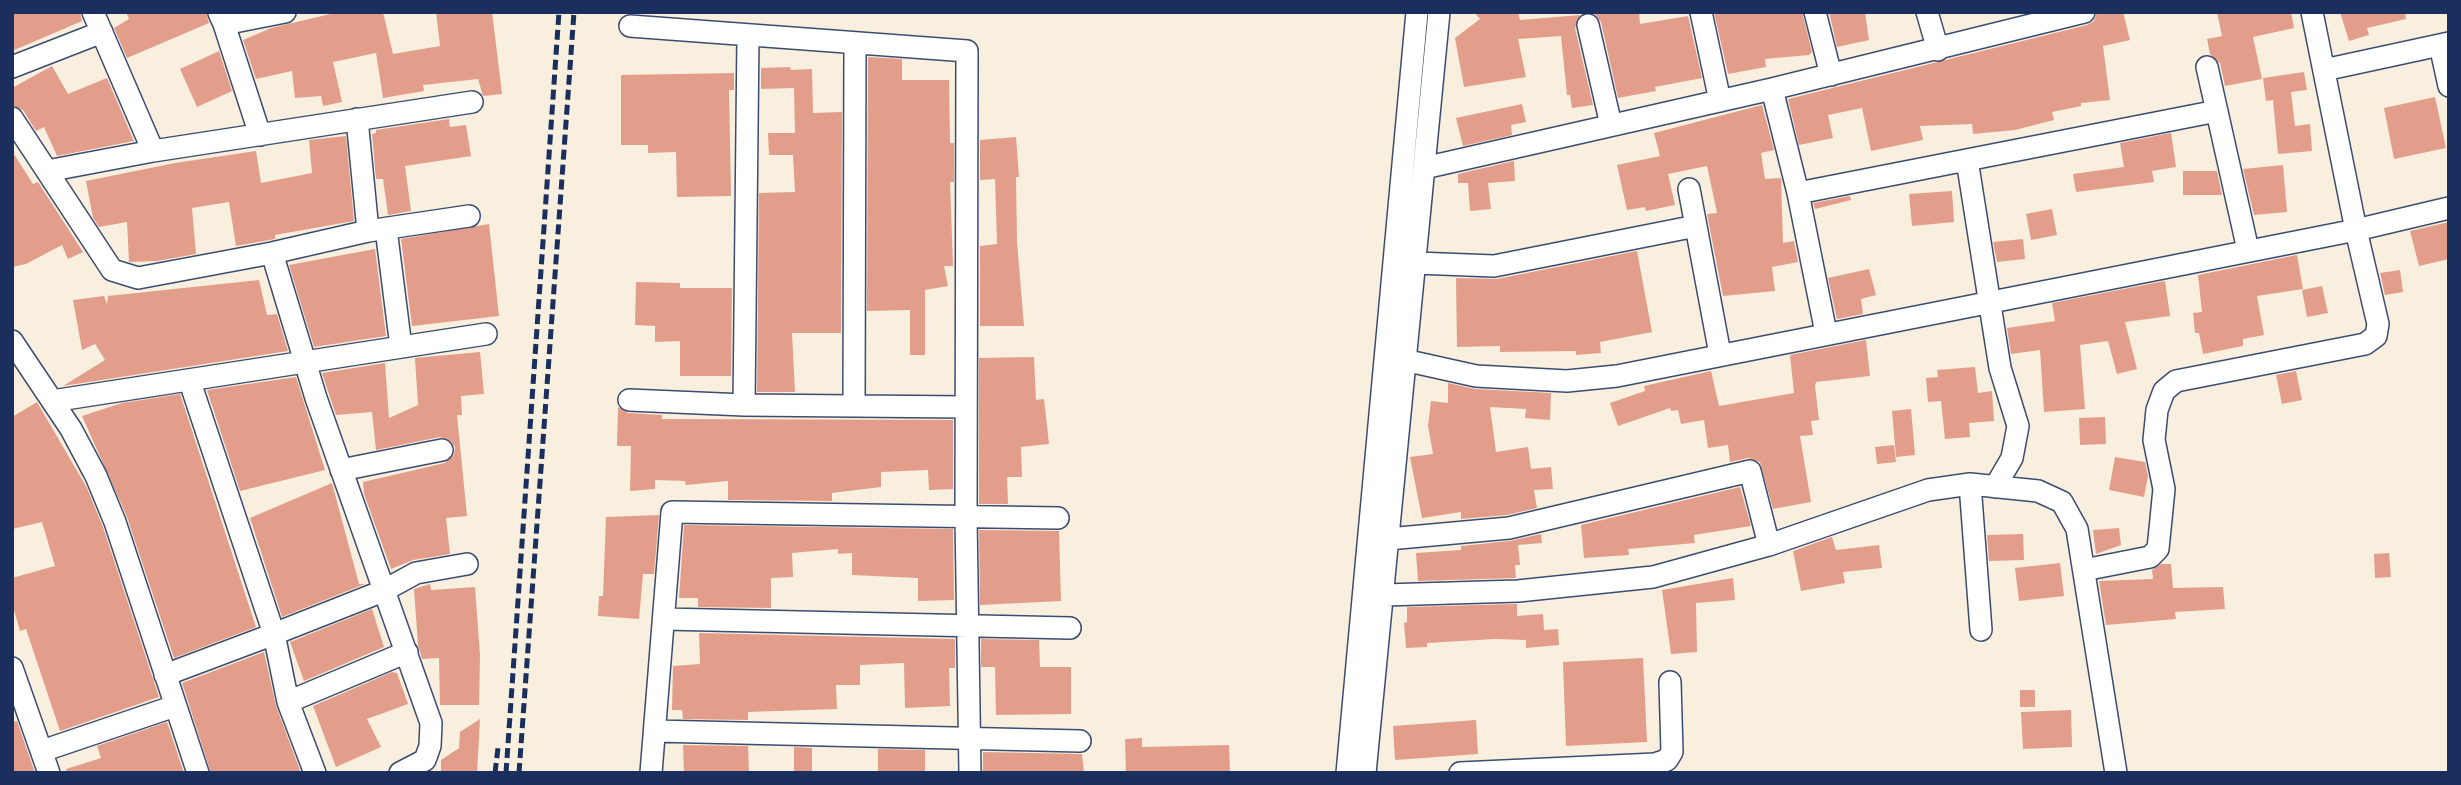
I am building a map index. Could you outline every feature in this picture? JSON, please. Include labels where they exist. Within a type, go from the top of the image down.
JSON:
[{"type":"street","points":[[260,135],[221,18],[285,12]]},
{"type":"street","points":[[1365,773],[1388,539],[1417,12]]},
{"type":"street","points":[[1347,773],[1397,357],[1416,263],[1439,12]]},
{"type":"street","points":[[1700,12],[1720,101]]},
{"type":"street","points":[[1815,12],[1831,75]]},
{"type":"street","points":[[1927,12],[1938,50]]},
{"type":"street","points":[[1424,168],[1938,50],[2045,18],[2084,12]]},
{"type":"street","points":[[2084,570],[2150,557],[2158,549],[2164,489],[2154,440],[2157,410],[2164,391],[2176,380],[2365,344],[2376,336],[2378,324],[2312,12]]},
{"type":"street","points":[[12,67],[98,22],[153,151]]},
{"type":"street","points":[[1588,25],[1611,125]]},
{"type":"street","points":[[630,26],[967,51],[966,517],[970,773]]},
{"type":"street","points":[[744,405],[748,35]]},
{"type":"street","points":[[855,406],[856,43]]},
{"type":"street","points":[[2324,70],[2444,44],[2449,86]]},
{"type":"street","points":[[2207,67],[2248,250]]},
{"type":"street","points":[[1772,89],[1798,194],[1826,333]]},
{"type":"street","points":[[47,172],[153,151],[472,102]]},
{"type":"street","points":[[1798,194],[2217,111]]},
{"type":"street","points":[[12,118],[112,270],[138,278],[377,230],[469,216]]},
{"type":"street","points":[[357,119],[401,347]]},
{"type":"street","points":[[1967,160],[2000,368],[2018,426],[2012,458],[1995,487]]},
{"type":"street","points":[[1689,189],[1720,354]]},
{"type":"street","points":[[1397,357],[1476,376],[1567,382],[1617,376],[2356,230],[2449,208]]},
{"type":"street","points":[[1416,263],[1494,266],[1696,226]]},
{"type":"street","points":[[272,253],[341,470],[431,723],[425,760],[400,773]]},
{"type":"street","points":[[52,401],[190,382],[305,361],[486,334]]},
{"type":"street","points":[[12,341],[52,401],[96,476],[115,522],[198,773]]},
{"type":"street","points":[[190,382],[274,634],[288,702],[315,773]]},
{"type":"street","points":[[629,400],[744,405],[966,407]]},
{"type":"street","points":[[341,470],[442,450]]},
{"type":"street","points":[[1388,539],[1509,528],[1751,471],[1769,545]]},
{"type":"street","points":[[1384,595],[1518,591],[1653,577],[1769,545],[1928,491],[1970,484],[2038,491],[2062,502],[2077,529],[2116,773]]},
{"type":"street","points":[[1970,484],[1981,631]]},
{"type":"street","points":[[651,773],[672,512],[1058,518]]},
{"type":"street","points":[[165,675],[383,592],[416,573],[467,565]]},
{"type":"street","points":[[664,619],[1070,628]]},
{"type":"street","points":[[288,702],[407,652]]},
{"type":"street","points":[[12,668],[49,773]]},
{"type":"street","points":[[1460,773],[1654,764],[1667,760],[1672,752],[1670,682]]},
{"type":"street","points":[[42,751],[175,706]]},
{"type":"street","points":[[655,731],[1080,741]]},
{"type":"building","points":[[12,12],[80,12],[82,21],[12,51]]},
{"type":"building","points":[[126,12],[206,12],[209,23],[127,58],[114,28],[129,19]]},
{"type":"building","points":[[339,12],[383,12],[393,54],[440,46],[436,12],[492,12],[502,94],[483,96],[478,79],[423,85],[424,91],[383,98],[376,53],[333,62],[342,102],[323,106],[321,96],[295,98],[292,71],[256,79],[243,40],[271,28]]},
{"type":"building","points":[[1474,12],[1518,12],[1520,20],[1580,15],[1575,28],[1593,105],[1572,108],[1570,95],[1567,95],[1561,36],[1518,39],[1526,77],[1464,87],[1455,38],[1480,19]]},
{"type":"building","points":[[1639,12],[1640,24],[1688,16],[1702,78],[1655,87],[1656,91],[1618,98],[1601,22],[1594,13]]},
{"type":"building","points":[[1714,12],[1802,12],[1812,52],[1809,55],[1765,59],[1766,67],[1728,74]]},
{"type":"building","points":[[1829,12],[1865,12],[1869,40],[1837,47]]},
{"type":"building","points":[[2097,12],[2123,12],[2130,40],[2103,46],[2110,100],[2081,103],[2081,106],[2052,112],[2054,120],[2015,130],[1973,134],[1972,124],[1920,126],[1923,140],[1871,151],[1862,108],[1828,115],[1833,138],[1799,145],[1788,99],[2087,25],[2094,21]]},
{"type":"building","points":[[2217,12],[2291,12],[2294,28],[2253,37],[2262,79],[2225,86],[2220,63],[2210,54],[2207,39],[2222,36]]},
{"type":"building","points":[[2340,12],[2405,12],[2406,19],[2367,28],[2369,35],[2349,41]]},
{"type":"building","points":[[219,51],[232,91],[197,107],[180,69]]},
{"type":"building","points":[[868,57],[902,59],[902,80],[949,80],[950,143],[954,143],[954,182],[950,182],[953,266],[944,266],[948,286],[925,290],[925,355],[910,355],[910,310],[867,311]]},
{"type":"building","points":[[52,66],[68,94],[107,78],[134,141],[57,156],[44,127],[36,131],[23,110],[12,105],[12,88]]},
{"type":"building","points":[[790,67],[791,70],[812,69],[813,113],[842,112],[841,333],[792,333],[795,392],[757,392],[759,193],[795,192],[793,155],[769,155],[768,133],[795,133],[794,88],[761,89],[761,68]]},
{"type":"building","points":[[2304,72],[2307,90],[2291,92],[2295,126],[2310,124],[2312,151],[2278,154],[2273,100],[2266,101],[2263,78]]},
{"type":"building","points":[[734,73],[734,90],[729,90],[731,196],[677,197],[676,152],[648,153],[648,145],[621,145],[621,75]]},
{"type":"building","points":[[2435,97],[2446,148],[2394,159],[2384,108]]},
{"type":"building","points":[[1522,104],[1526,122],[1511,125],[1512,135],[1463,146],[1456,118]]},
{"type":"building","points":[[1762,105],[1774,150],[1761,153],[1765,179],[1781,178],[1783,243],[1794,241],[1798,262],[1772,267],[1775,291],[1723,296],[1707,214],[1717,213],[1707,166],[1668,174],[1675,205],[1646,211],[1645,207],[1627,210],[1617,165],[1660,156],[1654,133]]},
{"type":"building","points":[[449,119],[450,127],[466,125],[471,156],[405,166],[411,211],[388,215],[383,179],[376,179],[372,134],[376,133],[376,130]]},
{"type":"building","points":[[2171,133],[2176,167],[2152,171],[2154,182],[2076,192],[2073,174],[2124,167],[2120,143]]},
{"type":"building","points":[[346,136],[354,221],[275,235],[275,239],[236,246],[229,202],[192,208],[196,254],[157,261],[129,262],[127,222],[99,227],[93,218],[86,181],[175,163],[256,151],[261,183],[312,173],[309,140]]},
{"type":"building","points":[[1016,137],[1019,177],[1016,177],[1017,242],[1024,326],[980,326],[980,246],[997,244],[995,179],[980,180],[980,140]]},
{"type":"building","points":[[12,151],[33,184],[38,182],[83,252],[68,259],[62,245],[26,264],[12,267]]},
{"type":"building","points":[[1514,161],[1515,181],[1488,183],[1491,209],[1470,211],[1468,183],[1458,183],[1458,174]]},
{"type":"building","points":[[2283,165],[2287,212],[2254,215],[2243,169]]},
{"type":"building","points":[[2183,171],[2217,171],[2222,195],[2183,195]]},
{"type":"building","points":[[1952,191],[1954,222],[1912,226],[1909,194]]},
{"type":"building","points":[[1850,196],[1851,200],[1815,209],[1813,203]]},
{"type":"building","points":[[2052,209],[2057,235],[2031,240],[2026,214]]},
{"type":"building","points":[[2449,222],[2449,259],[2419,266],[2410,231]]},
{"type":"building","points":[[489,224],[499,316],[412,326],[401,239]]},
{"type":"building","points":[[2023,239],[2025,259],[1997,262],[1993,242]]},
{"type":"building","points":[[375,249],[386,336],[314,347],[289,265]]},
{"type":"building","points":[[1637,251],[1652,332],[1600,342],[1601,353],[1576,355],[1576,351],[1500,352],[1500,346],[1457,347],[1456,278],[1497,279]]},
{"type":"building","points":[[2297,255],[2303,289],[2257,296],[2264,335],[2243,339],[2243,346],[2203,354],[2199,333],[2195,333],[2193,313],[2202,312],[2198,275]]},
{"type":"building","points":[[1869,269],[1876,295],[1861,299],[1863,314],[1837,319],[1828,278]]},
{"type":"building","points":[[2400,270],[2403,292],[2385,295],[2380,273]]},
{"type":"building","points":[[259,280],[267,315],[277,314],[288,351],[63,386],[105,360],[95,344],[82,350],[73,300],[104,296],[107,304],[108,296]]},
{"type":"building","points":[[2165,281],[2170,316],[2125,322],[2137,369],[2117,374],[2108,341],[2080,345],[2085,409],[2044,412],[2040,350],[2011,354],[2007,328],[2055,321],[2052,303]]},
{"type":"building","points":[[636,282],[680,283],[680,288],[732,288],[731,376],[680,376],[680,341],[655,342],[655,326],[635,325]]},
{"type":"building","points":[[2322,286],[2328,313],[2307,317],[2302,290]]},
{"type":"building","points":[[1866,340],[1870,376],[1816,382],[1819,420],[1811,421],[1813,435],[1800,436],[1811,502],[1773,509],[1760,462],[1748,458],[1730,462],[1728,445],[1708,448],[1704,420],[1681,424],[1678,410],[1671,411],[1670,408],[1618,426],[1610,403],[1645,391],[1644,386],[1711,371],[1719,406],[1794,393],[1790,355]]},
{"type":"building","points":[[480,352],[484,394],[461,396],[462,415],[457,415],[467,516],[446,518],[450,554],[413,560],[391,569],[364,494],[363,482],[445,463],[454,455],[455,447],[451,441],[440,437],[376,450],[372,412],[336,415],[322,373],[385,363],[389,418],[418,405],[415,358]]},
{"type":"building","points":[[1034,357],[1036,400],[1044,399],[1049,444],[1021,447],[1022,477],[1007,477],[1008,504],[979,504],[979,358]]},
{"type":"building","points":[[1975,367],[1978,393],[1992,391],[1994,421],[1969,423],[1970,437],[1945,439],[1941,401],[1928,402],[1926,378],[1938,377],[1937,370]]},
{"type":"building","points":[[2296,371],[2302,400],[2282,404],[2276,375]]},
{"type":"building","points":[[296,377],[325,470],[240,491],[207,390]]},
{"type":"building","points":[[1448,383],[1475,389],[1551,393],[1550,420],[1525,418],[1526,409],[1490,407],[1496,452],[1528,447],[1531,469],[1551,467],[1553,489],[1534,490],[1537,508],[1507,515],[1461,519],[1461,512],[1422,518],[1410,457],[1433,454],[1428,426],[1431,401],[1448,403]]},
{"type":"building","points":[[180,394],[256,627],[174,658],[127,517],[82,416],[122,403]]},
{"type":"building","points":[[37,402],[87,488],[103,527],[159,697],[60,731],[26,629],[20,631],[12,603],[12,578],[55,566],[42,522],[12,529],[12,417]]},
{"type":"building","points":[[618,407],[628,413],[662,415],[662,419],[953,420],[953,489],[929,490],[928,470],[881,472],[881,487],[832,493],[832,501],[728,500],[728,481],[686,485],[685,481],[655,480],[655,489],[630,491],[631,446],[617,446]]},
{"type":"building","points":[[1911,409],[1915,455],[1896,457],[1892,411]]},
{"type":"building","points":[[2105,417],[2106,444],[2080,445],[2079,418]]},
{"type":"building","points":[[1894,445],[1896,462],[1877,464],[1875,447]]},
{"type":"building","points":[[2115,457],[2145,462],[2148,476],[2144,497],[2109,490]]},
{"type":"building","points":[[332,483],[359,584],[365,584],[282,617],[250,518]]},
{"type":"building","points":[[1740,487],[1751,526],[1694,535],[1695,543],[1628,549],[1629,555],[1584,558],[1581,525]]},
{"type":"building","points":[[659,515],[654,574],[643,574],[639,619],[598,616],[599,596],[603,596],[606,517]]},
{"type":"building","points":[[684,525],[953,529],[954,600],[918,601],[918,578],[852,575],[852,553],[838,554],[838,549],[792,553],[793,577],[771,578],[771,608],[698,607],[698,598],[679,598]]},
{"type":"building","points":[[2119,528],[2121,545],[2096,554],[2093,530]]},
{"type":"building","points":[[979,530],[1059,531],[1061,601],[980,605]]},
{"type":"building","points":[[1541,534],[1542,543],[1518,545],[1520,565],[1515,565],[1516,578],[1418,581],[1416,553],[1461,550],[1461,546],[1510,541]]},
{"type":"building","points":[[2023,534],[2024,560],[1989,561],[1987,535]]},
{"type":"building","points":[[1832,537],[1836,550],[1879,545],[1882,568],[1843,572],[1845,583],[1801,591],[1793,551]]},
{"type":"building","points":[[2389,553],[2391,577],[2375,578],[2374,554]]},
{"type":"building","points":[[2060,563],[2064,596],[2019,601],[2015,568]]},
{"type":"building","points":[[2161,564],[2171,564],[2173,588],[2223,587],[2225,609],[2175,612],[2176,619],[2106,625],[2099,581],[2153,579],[2152,570]]},
{"type":"building","points":[[1733,578],[1735,600],[1696,603],[1697,652],[1671,654],[1662,590]]},
{"type":"building","points":[[430,584],[431,590],[475,587],[480,655],[479,705],[440,705],[439,658],[422,659],[418,645],[414,589]]},
{"type":"building","points":[[1517,604],[1517,616],[1543,614],[1544,630],[1558,629],[1559,645],[1526,648],[1526,640],[1494,639],[1427,643],[1427,647],[1406,648],[1404,623],[1407,622],[1407,607]]},
{"type":"building","points":[[372,609],[384,647],[304,681],[290,642]]},
{"type":"building","points":[[699,633],[955,639],[955,668],[949,668],[950,706],[905,708],[904,663],[860,665],[860,685],[836,685],[837,709],[748,712],[748,720],[683,719],[682,710],[672,710],[673,666],[700,664]]},
{"type":"building","points":[[981,639],[1039,640],[1040,667],[1071,667],[1071,714],[996,715],[995,667],[981,667]]},
{"type":"building","points":[[264,652],[276,706],[301,773],[211,773],[182,683]]},
{"type":"building","points":[[1643,658],[1647,742],[1566,746],[1563,662]]},
{"type":"building","points":[[392,672],[397,673],[408,704],[367,719],[381,747],[336,767],[313,706]]},
{"type":"building","points":[[2020,690],[2035,690],[2035,707],[2020,707]]},
{"type":"building","points":[[2071,710],[2072,747],[2023,749],[2021,712]]},
{"type":"building","points":[[480,719],[477,773],[441,773],[441,760],[459,748],[460,732]]},
{"type":"building","points":[[1476,720],[1478,754],[1395,760],[1393,726]]},
{"type":"building","points":[[17,721],[35,773],[12,773],[12,722]]},
{"type":"building","points":[[167,722],[184,773],[67,773],[66,769],[101,758],[97,746]]},
{"type":"building","points":[[1142,738],[1142,747],[1229,745],[1230,772],[1126,773],[1125,739]]},
{"type":"building","points":[[683,745],[748,746],[749,773],[684,773]]},
{"type":"building","points":[[794,747],[812,748],[812,773],[794,773]]},
{"type":"building","points":[[878,749],[925,750],[925,773],[878,773]]},
{"type":"building","points":[[983,752],[1082,754],[1084,773],[983,773]]},
{"type":"railway","points":[[506,773],[559,12]]},
{"type":"railway","points":[[519,773],[574,12]]},
{"type":"railway","points":[[495,773],[498,748]]}]
